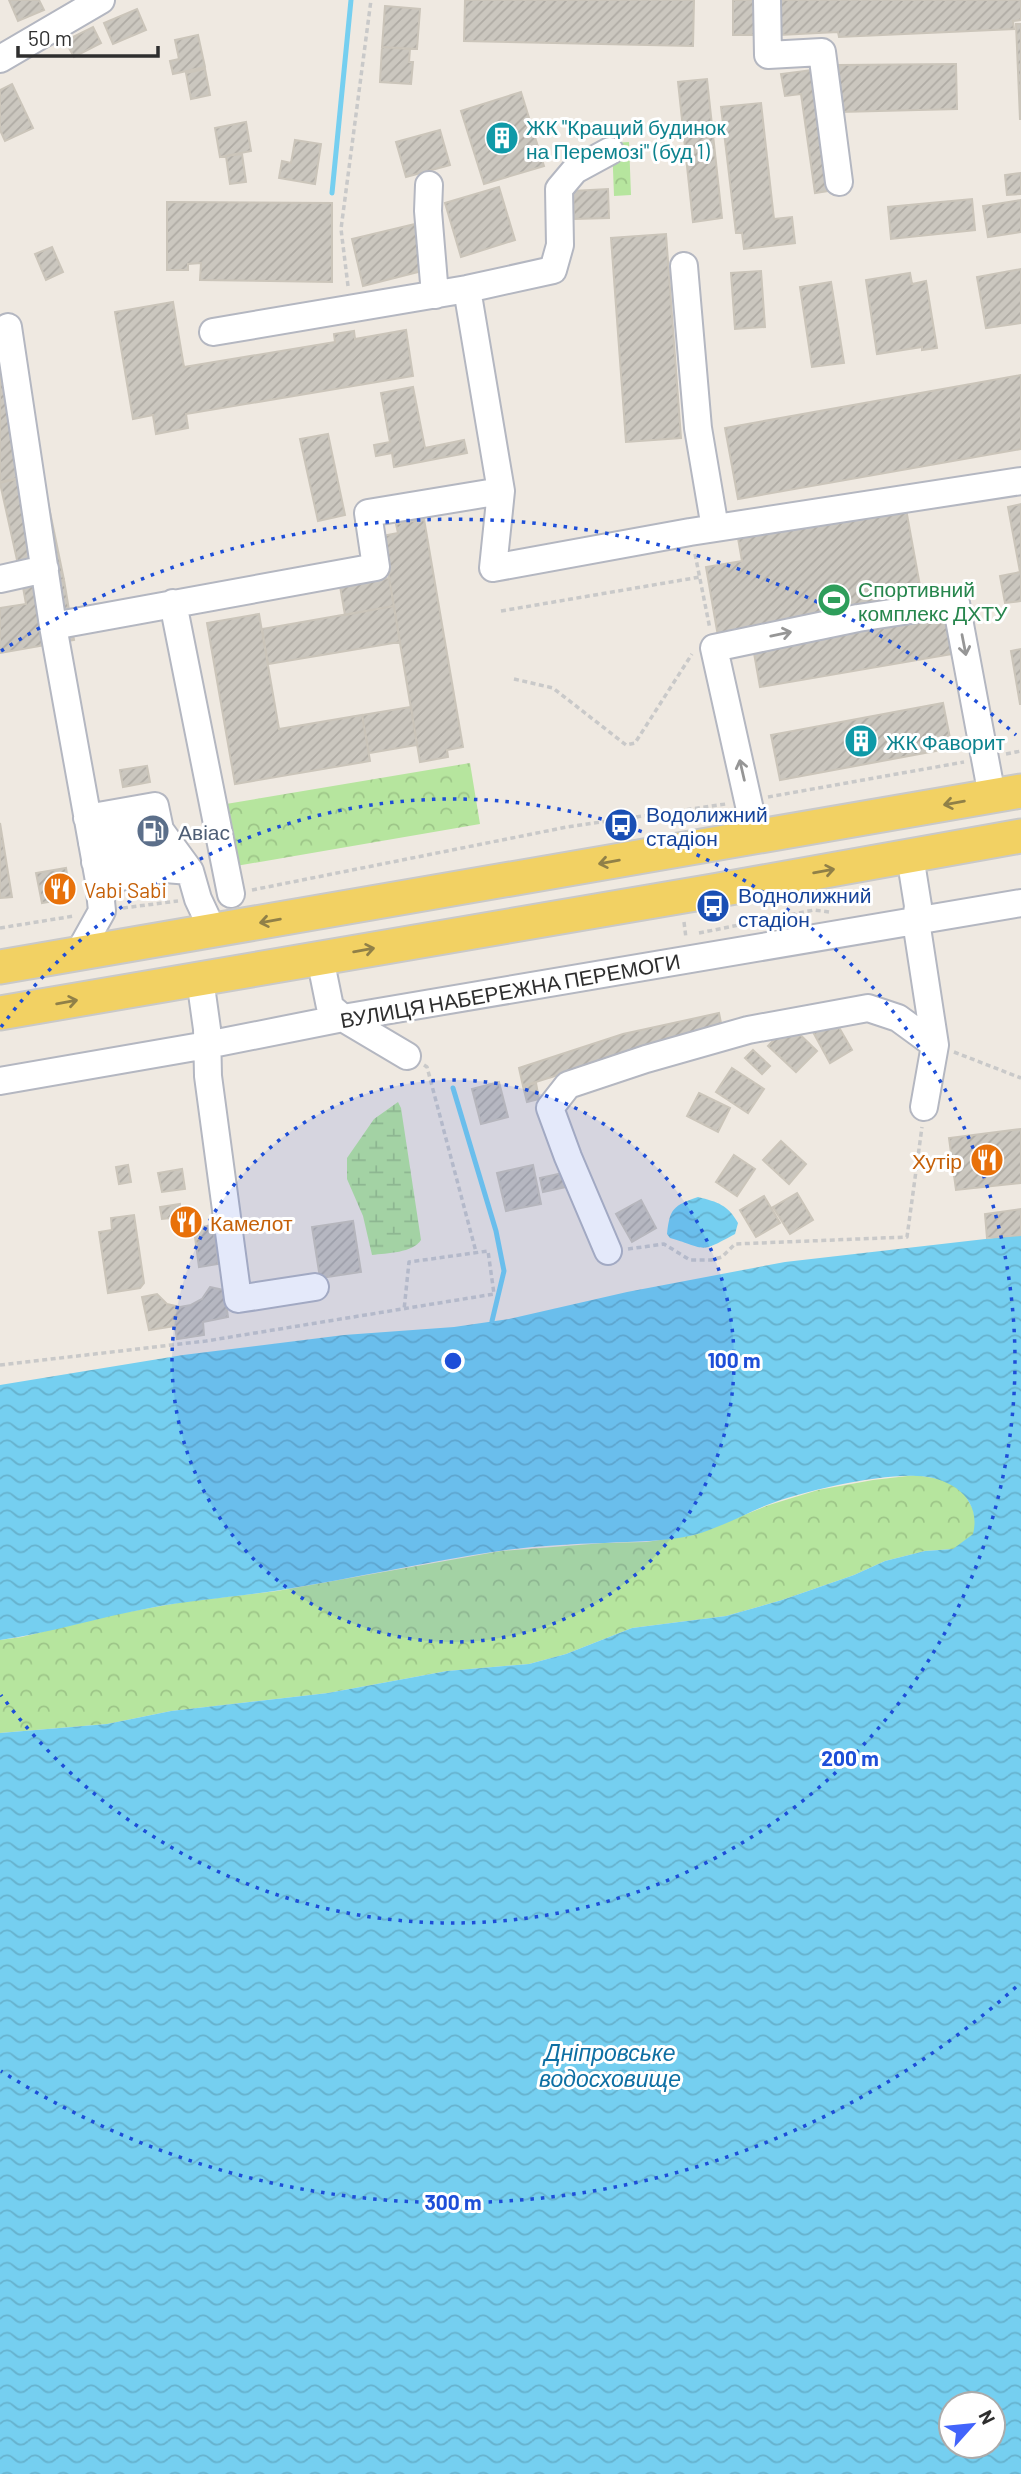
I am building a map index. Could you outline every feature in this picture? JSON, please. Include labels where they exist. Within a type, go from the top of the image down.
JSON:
[{"type":"main road","points":[[0,967],[1007,794]]},
{"type":"main road","points":[[876,817],[896,858]]},
{"type":"main road","points":[[0,1013],[1021,836]]},
{"type":"main road","points":[[484,884],[491,928]]},
{"type":"street","points":[[0,59],[102,0]]},
{"type":"street","points":[[767,0],[768,55],[822,52],[839,182]]},
{"type":"street","points":[[213,332],[435,295],[554,270],[560,245],[559,189],[575,170],[610,151]]},
{"type":"street","points":[[429,185],[428,211],[435,295]]},
{"type":"street","points":[[684,266],[698,428],[702,530]]},
{"type":"street","points":[[467,289],[501,491],[493,568],[702,530],[1021,481]]},
{"type":"street","points":[[8,327],[53,626],[102,911],[78,954]]},
{"type":"street","points":[[53,626],[376,567],[368,513],[501,491]]},
{"type":"street","points":[[0,579],[45,569]]},
{"type":"street","points":[[173,603],[231,894]]},
{"type":"street","points":[[756,837],[749,800],[705,640],[956,603],[1007,794]]},
{"type":"street","points":[[93,851],[155,806],[166,839],[190,871],[198,899],[213,931]]},
{"type":"street","points":[[93,851],[166,839]]},
{"type":"street","points":[[93,851],[165,869],[190,871]]},
{"type":"street","points":[[896,858],[918,906],[916,921],[935,1045],[925,1107]]},
{"type":"street","name":"ВУЛИЦЯ НАБЕРЕЖНА ПЕРЕМОГИ","points":[[0,1080],[207,1045],[343,1018],[1021,903]]},
{"type":"street","points":[[320,958],[330,1007],[343,1018],[407,1056]]},
{"type":"street","points":[[200,979],[208,1076],[238,1299],[315,1287]]},
{"type":"street","points":[[608,1251],[550,1108],[568,1085],[748,1030],[868,1008],[898,1018],[935,1045]]},
{"type":"path","points":[[352,309],[341,229],[371,0]]},
{"type":"path","points":[[514,679],[553,688],[626,745],[635,743],[705,640],[700,577],[702,530]]},
{"type":"path","points":[[501,611],[700,577]]},
{"type":"path","points":[[994,756],[1021,751]]},
{"type":"path","points":[[231,894],[568,827],[666,814],[967,761]]},
{"type":"path","points":[[0,928],[198,899]]},
{"type":"path","points":[[935,1045],[1021,1078]]},
{"type":"path","points":[[407,1056],[427,1067],[476,1252]]},
{"type":"path","points":[[608,1251],[664,1244],[690,1260],[711,1260],[722,1257],[735,1244],[907,1237],[925,1107]]},
{"type":"path","points":[[0,1365],[206,1340],[404,1310],[494,1294],[488,1251],[408,1262],[404,1310]]},
{"type":"green space","points":[[629,142],[631,195],[614,196],[612,143]]},
{"type":"green space","points":[[470,763],[480,824],[236,866],[226,804]]},
{"type":"green space","points":[[398,1102],[421,1240],[406,1250],[372,1255],[363,1216],[347,1179],[347,1158],[374,1119]]},
{"type":"green space","points":[[916,1475],[954,1485],[965,1495],[973,1509],[976,1524],[974,1534],[966,1542],[953,1549],[925,1551],[885,1561],[854,1575],[782,1600],[726,1616],[632,1628],[566,1654],[529,1664],[447,1671],[328,1693],[171,1711],[107,1724],[0,1733],[0,1640],[100,1617],[183,1602],[277,1591],[501,1551],[646,1542],[694,1535],[769,1505],[818,1490]]},
{"type":"water","points":[[698,1197],[717,1203],[730,1212],[738,1223],[735,1234],[703,1248],[670,1238],[667,1234],[668,1225],[674,1209]]},
{"type":"water","name":"Дніпровське водосховище","points":[[1021,1235],[1021,2474],[0,2474],[0,1733],[107,1724],[171,1711],[328,1693],[447,1671],[529,1664],[566,1654],[632,1628],[726,1616],[782,1600],[854,1575],[885,1561],[925,1551],[953,1549],[973,1534],[975,1521],[968,1500],[952,1485],[929,1477],[882,1478],[841,1484],[782,1500],[694,1535],[650,1541],[499,1551],[281,1590],[150,1608],[0,1640],[0,1385],[183,1355],[344,1335],[454,1327],[509,1319],[627,1292],[785,1262]]},
{"type":"building","points":[[9,0],[39,0],[44,10],[18,21]]},
{"type":"building","points":[[465,0],[694,0],[693,46],[464,41]]},
{"type":"building","points":[[733,0],[761,0],[761,35],[733,35]]},
{"type":"building","points":[[778,0],[1021,0],[1021,20],[1013,21],[1014,29],[839,37],[838,32],[780,35]]},
{"type":"building","points":[[385,6],[420,9],[417,49],[382,47]]},
{"type":"building","points":[[137,9],[146,30],[113,44],[104,23]]},
{"type":"building","points":[[1016,24],[1021,24],[1021,119],[1020,119]]},
{"type":"building","points":[[93,27],[101,43],[74,57],[65,41]]},
{"type":"building","points":[[198,35],[205,67],[173,74],[170,61],[179,59],[175,40]]},
{"type":"building","points":[[382,47],[410,49],[409,62],[413,62],[411,84],[380,82]]},
{"type":"building","points":[[956,64],[957,109],[840,112],[839,65]]},
{"type":"building","points":[[205,69],[210,95],[191,99],[186,73]]},
{"type":"building","points":[[819,69],[835,190],[815,193],[801,94],[785,96],[781,74]]},
{"type":"building","points":[[707,79],[722,218],[693,222],[678,82]]},
{"type":"building","points":[[12,84],[33,128],[5,141],[0,130],[0,90]]},
{"type":"building","name":"ЖК \"Кращий будинок на Перемозі\" (буд 1)","points":[[521,92],[544,166],[484,184],[461,111]]},
{"type":"building","points":[[761,103],[774,219],[792,217],[795,243],[744,249],[742,233],[736,233],[721,107]]},
{"type":"building","points":[[246,122],[251,151],[220,157],[215,128]]},
{"type":"building","points":[[440,130],[450,165],[406,177],[396,142]]},
{"type":"building","points":[[295,140],[321,144],[315,184],[279,178],[282,161],[291,163]]},
{"type":"building","points":[[242,154],[246,182],[230,184],[226,156]]},
{"type":"building","points":[[1021,173],[1021,194],[1007,195],[1005,175]]},
{"type":"building","points":[[499,187],[515,240],[461,257],[445,203]]},
{"type":"building","points":[[608,189],[609,218],[574,219],[573,191]]},
{"type":"building","points":[[972,199],[975,230],[891,239],[888,207]]},
{"type":"building","points":[[1021,200],[1021,232],[988,237],[983,206]]},
{"type":"building","points":[[167,202],[332,203],[332,282],[200,280],[201,263],[188,264],[188,270],[167,270]]},
{"type":"building","points":[[415,224],[426,270],[363,286],[352,239]]},
{"type":"building","points":[[666,234],[681,438],[626,442],[611,238]]},
{"type":"building","points":[[52,247],[63,272],[46,280],[35,254]]},
{"type":"building","points":[[1021,269],[1021,323],[986,328],[977,277]]},
{"type":"building","points":[[761,271],[765,327],[735,329],[731,273]]},
{"type":"building","points":[[910,273],[912,284],[926,281],[937,348],[922,350],[922,347],[877,354],[866,280]]},
{"type":"building","points":[[831,282],[844,363],[812,367],[800,287]]},
{"type":"building","points":[[173,302],[184,367],[335,342],[334,334],[354,331],[355,339],[406,330],[413,376],[186,414],[188,428],[156,434],[153,415],[133,419],[115,312]]},
{"type":"building","points":[[20,366],[42,473],[0,482],[0,370]]},
{"type":"building","points":[[1021,375],[1021,449],[738,499],[725,428]]},
{"type":"building","points":[[413,387],[425,448],[464,440],[467,453],[394,467],[392,453],[376,456],[374,445],[390,442],[381,393]]},
{"type":"building","points":[[328,434],[345,515],[318,521],[300,439]]},
{"type":"building","points":[[42,473],[64,580],[23,587],[0,483]]},
{"type":"building","points":[[1021,504],[1021,601],[1005,603],[1000,576],[1020,572],[1008,507]]},
{"type":"building","name":"Спортивний комплекс ДХТУ","points":[[906,509],[922,597],[954,591],[964,652],[760,687],[751,636],[719,642],[706,567],[742,561],[738,538]]},
{"type":"building","points":[[424,519],[463,747],[447,750],[448,757],[420,762],[382,536],[398,533],[396,524]]},
{"type":"building","points":[[389,578],[394,606],[345,615],[340,586]]},
{"type":"building","points":[[64,580],[74,640],[0,653],[0,608],[26,604],[23,587]]},
{"type":"building","points":[[394,606],[400,642],[268,664],[262,629]]},
{"type":"building","points":[[259,614],[279,729],[362,715],[370,761],[235,784],[207,623]]},
{"type":"building","points":[[1021,649],[1021,704],[1020,704],[1011,651]]},
{"type":"building","name":"ЖК Фаворит","points":[[943,703],[952,748],[780,780],[771,735]]},
{"type":"building","points":[[411,707],[417,745],[369,753],[362,715]]},
{"type":"building","points":[[147,766],[150,782],[123,787],[120,770]]},
{"type":"building","points":[[0,823],[12,897],[0,898]]},
{"type":"building","points":[[66,868],[71,898],[42,903],[36,873]]},
{"type":"building","points":[[719,1013],[722,1028],[677,1038],[523,1086],[519,1068],[623,1034]]},
{"type":"building","points":[[833,1017],[852,1050],[830,1063],[812,1030]]},
{"type":"building","points":[[789,1024],[817,1051],[796,1072],[768,1046]]},
{"type":"building","points":[[753,1050],[770,1066],[762,1074],[745,1058]]},
{"type":"building","points":[[732,1068],[764,1089],[748,1113],[716,1092]]},
{"type":"building","points":[[499,1082],[508,1117],[481,1124],[472,1089]]},
{"type":"building","points":[[536,1083],[539,1099],[527,1102],[523,1086]]},
{"type":"building","points":[[699,1093],[730,1108],[718,1132],[687,1116]]},
{"type":"building","name":"Хутір","points":[[1021,1129],[1021,1183],[956,1190],[949,1138]]},
{"type":"building","points":[[781,1141],[806,1164],[789,1184],[763,1160]]},
{"type":"building","points":[[734,1155],[755,1169],[737,1196],[716,1182]]},
{"type":"building","points":[[128,1165],[131,1182],[119,1184],[116,1167]]},
{"type":"building","points":[[533,1165],[541,1204],[506,1211],[497,1173]]},
{"type":"building","points":[[182,1169],[185,1189],[162,1192],[158,1173]]},
{"type":"building","points":[[563,1173],[566,1187],[543,1192],[540,1178]]},
{"type":"building","points":[[797,1193],[813,1220],[790,1234],[773,1207]]},
{"type":"building","points":[[764,1196],[780,1223],[756,1237],[740,1210]]},
{"type":"building","points":[[641,1200],[656,1228],[632,1242],[616,1214]]},
{"type":"building","points":[[180,1204],[180,1207],[189,1206],[191,1216],[162,1219],[160,1207]]},
{"type":"building","points":[[1021,1209],[1021,1235],[987,1238],[985,1214]]},
{"type":"building","points":[[134,1215],[144,1283],[140,1288],[108,1293],[99,1232],[112,1230],[111,1218]]},
{"type":"building","points":[[353,1221],[361,1272],[320,1278],[312,1227]]},
{"type":"building","points":[[213,1225],[218,1264],[199,1267],[195,1237],[202,1227]]},
{"type":"building","points":[[210,1287],[224,1290],[228,1317],[203,1322],[204,1335],[177,1339],[175,1326],[149,1330],[142,1297],[157,1294],[167,1304],[180,1307],[202,1299]]},
{"type":"waterway","points":[[332,193],[351,0]]},
{"type":"waterway","points":[[453,1088],[496,1231],[504,1271],[492,1321]]},
{"type":"place","name":"ЖК \"Кращий будинок на Перемозі\" (буд 1)","points":[[502,138]]},
{"type":"place","name":"Спортивний комплекс ДХТУ","points":[[834,600]]},
{"type":"place","name":"ЖК Фаворит","points":[[861,741]]},
{"type":"place","name":"Водолижний стадіон","points":[[621,825]]},
{"type":"place","name":"Авіас","points":[[153,831]]},
{"type":"place","name":"Vabi Sabi","points":[[60,889]]},
{"type":"place","name":"Воднолижний стадіон","points":[[713,906]]},
{"type":"place","name":"Хутір","points":[[987,1160]]},
{"type":"place","name":"Камелот","points":[[186,1222]]}]
